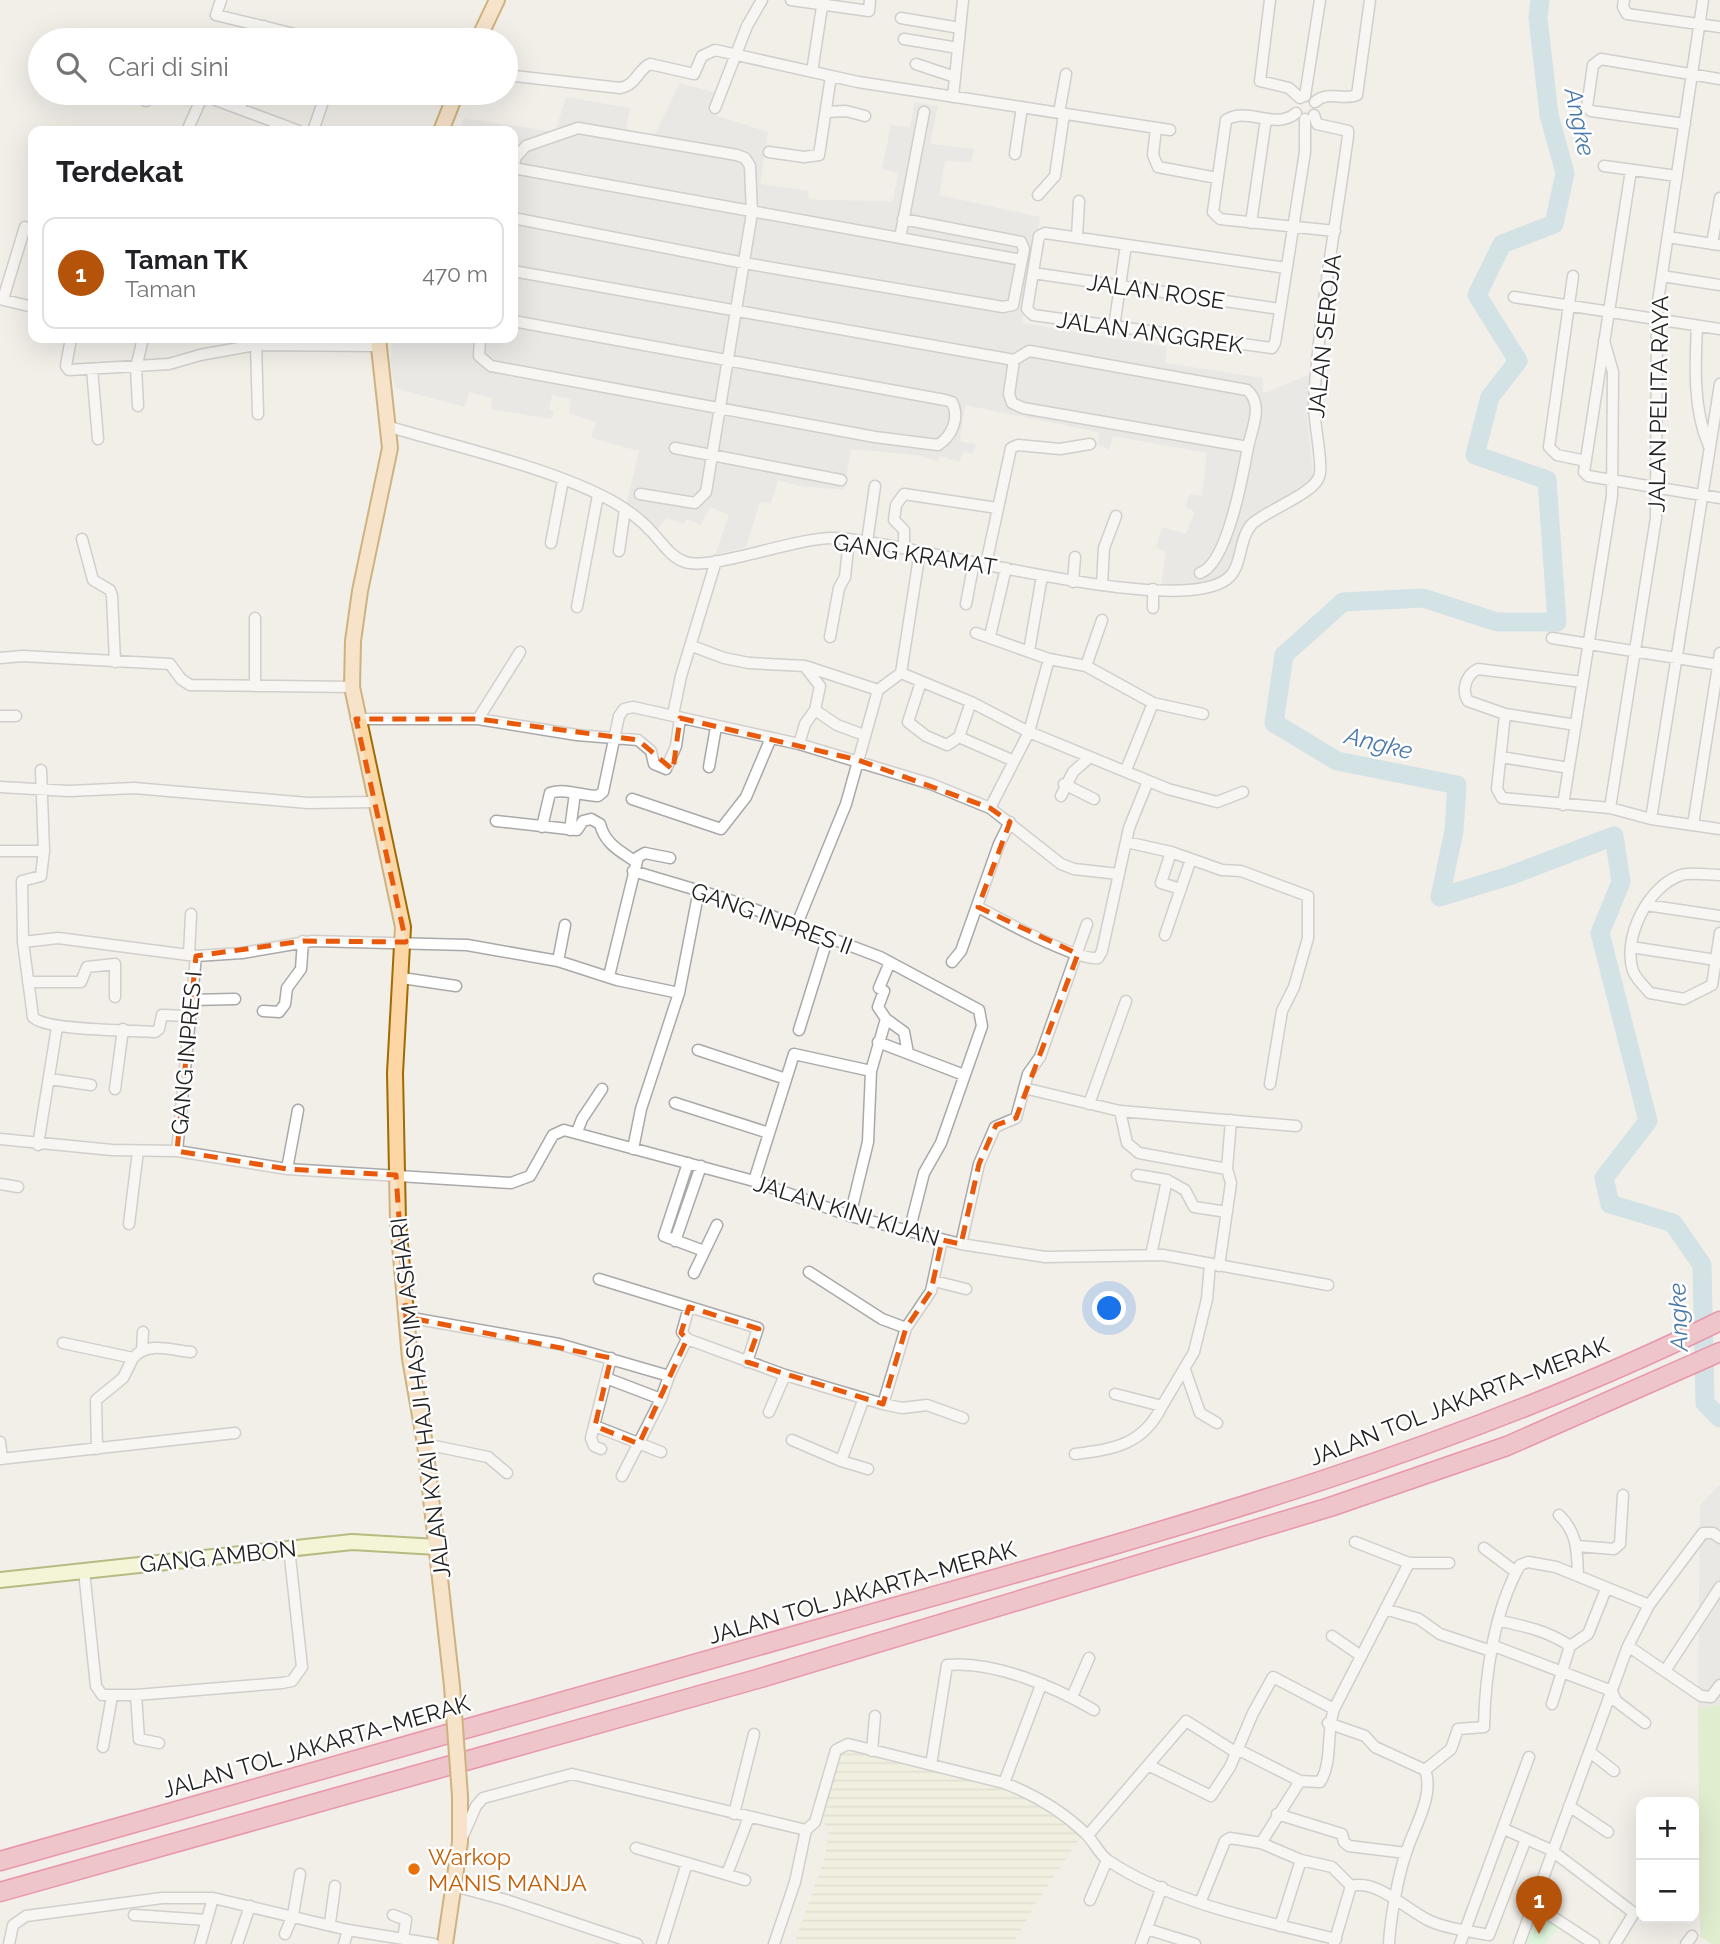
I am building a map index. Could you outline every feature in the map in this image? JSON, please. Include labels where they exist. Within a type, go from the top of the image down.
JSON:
[{"type":"highway","name":"JALAN TOL JAKARTA–MERAK","points":[[0,1861],[1178,1527],[1411,1451],[1659,1351],[1720,1321]]},
{"type":"highway","points":[[0,1892],[757,1679],[1329,1507],[1507,1446],[1720,1352]]},
{"type":"main road","points":[[484,28],[497,0]]},
{"type":"main road","points":[[443,126],[451,105]]},
{"type":"main road","name":"JALAN KYAI HAJI HASYIM ASHARI","points":[[378,343],[390,427],[387,467],[359,591],[353,641],[352,687],[356,719],[404,942],[395,1073],[396,1175],[406,1317],[437,1548],[452,1686],[460,1796],[460,1842],[445,1944]]},
{"type":"street","points":[[221,0],[216,15],[272,28]]},
{"type":"street","points":[[715,108],[735,55],[762,0]]},
{"type":"street","points":[[791,0],[869,11],[870,0]]},
{"type":"street","points":[[953,97],[963,0]]},
{"type":"street","points":[[1270,0],[1260,81],[1289,88],[1315,102]]},
{"type":"street","points":[[1305,116],[1295,105],[1303,97],[1320,0]]},
{"type":"street","points":[[1280,309],[1305,152],[1305,116],[1315,102],[1325,96],[1357,95],[1370,0]]},
{"type":"street","points":[[1624,0],[1623,7],[1627,14],[1720,27]]},
{"type":"street","name":"JALAN PELITA RAYA","points":[[1610,808],[1656,517],[1656,319],[1703,0]]},
{"type":"street","points":[[812,72],[823,3]]},
{"type":"street","points":[[901,18],[960,28]]},
{"type":"street","points":[[904,39],[958,48]]},
{"type":"street","points":[[518,76],[620,88],[634,82],[645,66],[650,64],[688,75],[697,70],[702,56],[708,51],[953,97],[1170,130]]},
{"type":"street","points":[[1685,124],[1591,111],[1587,107],[1593,65],[1601,59],[1720,79]]},
{"type":"street","points":[[916,64],[955,77]]},
{"type":"street","points":[[1038,195],[1055,176],[1066,74]]},
{"type":"street","points":[[769,152],[804,157],[819,155],[831,76]]},
{"type":"street","points":[[189,126],[196,105]]},
{"type":"street","points":[[229,105],[286,126]]},
{"type":"street","points":[[240,109],[241,105]]},
{"type":"street","points":[[315,126],[322,105]]},
{"type":"street","points":[[1015,154],[1022,107]]},
{"type":"street","points":[[826,111],[846,111],[865,116]]},
{"type":"street","points":[[900,238],[924,112]]},
{"type":"street","points":[[1305,116],[1285,120],[1237,116],[1226,120],[1214,215],[1220,219],[1335,231]]},
{"type":"street","name":"JALAN SEROJA","points":[[1224,582],[1234,572],[1252,525],[1313,485],[1321,473],[1313,406],[1348,131],[1317,124],[1305,116]]},
{"type":"street","points":[[1251,223],[1266,119]]},
{"type":"street","points":[[518,155],[526,146],[579,128],[737,155],[745,158],[750,166],[752,213],[713,455],[702,499],[685,503],[640,494]]},
{"type":"street","points":[[1156,128],[1153,155],[1158,167],[1217,178]]},
{"type":"street","points":[[1604,166],[1677,176]]},
{"type":"street","points":[[518,169],[1022,261]]},
{"type":"street","points":[[1631,170],[1585,475],[1720,498]]},
{"type":"street","points":[[1668,237],[1716,244],[1720,198]]},
{"type":"street","points":[[1077,237],[1079,201]]},
{"type":"street","points":[[518,219],[744,263],[1003,307],[1013,305],[1023,245],[1017,240],[903,219]]},
{"type":"street","points":[[25,227],[1,299],[28,306]]},
{"type":"street","points":[[1033,273],[1041,234],[1286,268]]},
{"type":"street","points":[[1114,327],[1126,245]]},
{"type":"street","points":[[518,272],[1014,360],[1029,351],[1247,390],[1255,396],[1257,406],[1232,516],[1212,566],[1200,573]]},
{"type":"street","name":"JALAN ROSE","points":[[1033,273],[1280,309]]},
{"type":"street","name":"JALAN ANGGREK","points":[[1033,273],[1028,313],[1114,327],[1272,348],[1280,309]]},
{"type":"street","points":[[1573,276],[1549,447],[1557,455],[1586,461]]},
{"type":"street","points":[[1662,276],[1720,285]]},
{"type":"street","points":[[1514,297],[1720,329]]},
{"type":"street","points":[[480,343],[479,356],[491,366],[875,437],[938,445],[948,439],[955,416],[951,402],[945,400],[518,322]]},
{"type":"street","points":[[1697,326],[1698,409],[1700,424],[1710,447]]},
{"type":"street","points":[[1563,805],[1613,481],[1613,372],[1604,341]]},
{"type":"street","points":[[70,343],[67,368],[93,369],[136,368],[256,345],[337,343]]},
{"type":"street","points":[[138,406],[136,368],[142,343]]},
{"type":"street","points":[[256,345],[258,414]]},
{"type":"street","points":[[1014,360],[1009,394],[1012,403],[1023,408],[1248,447]]},
{"type":"street","points":[[93,369],[98,439]]},
{"type":"street","points":[[1651,819],[1720,384]]},
{"type":"street","points":[[1698,409],[1716,409]]},
{"type":"street","name":"GANG KRAMAT","points":[[390,427],[563,480],[597,495],[638,518],[677,559],[694,564],[821,538],[849,539],[904,548],[1073,582],[1153,589],[1205,587],[1224,582]]},
{"type":"street","points":[[986,564],[997,508],[1014,445],[1044,450],[1090,444]]},
{"type":"street","points":[[675,448],[841,480]]},
{"type":"street","points":[[551,544],[563,480]]},
{"type":"street","points":[[867,542],[875,486]]},
{"type":"street","points":[[904,548],[904,530],[894,520],[895,505],[904,494],[997,508]]},
{"type":"street","points":[[577,607],[597,495]]},
{"type":"street","points":[[618,551],[625,509]]},
{"type":"street","points":[[1102,585],[1104,548],[1116,516]]},
{"type":"street","points":[[82,539],[93,580],[105,586],[112,596],[115,662]]},
{"type":"street","points":[[830,637],[839,589],[845,577],[849,539]]},
{"type":"street","points":[[797,924],[846,804],[878,690],[901,673],[920,551]]},
{"type":"street","points":[[1073,582],[1075,557]]},
{"type":"street","points":[[356,719],[478,719],[638,740],[651,751],[654,764],[666,769],[676,746],[681,676],[716,561]]},
{"type":"street","points":[[966,604],[974,562]]},
{"type":"street","points":[[990,636],[1006,568]]},
{"type":"street","points":[[1029,651],[1042,576]]},
{"type":"street","points":[[1153,589],[1153,608]]},
{"type":"street","points":[[255,618],[255,686]]},
{"type":"street","points":[[1086,666],[1102,620]]},
{"type":"street","points":[[976,633],[1049,659],[1086,666],[1153,703],[1203,714]]},
{"type":"street","points":[[1552,638],[1677,658],[1719,661],[1693,825]]},
{"type":"street","points":[[692,646],[724,659],[805,666],[878,690]]},
{"type":"street","points":[[478,719],[520,652]]},
{"type":"street","points":[[0,659],[22,656],[170,664],[181,680],[190,685],[352,687]]},
{"type":"street","points":[[990,808],[1029,732],[1049,659]]},
{"type":"street","points":[[799,744],[806,724],[815,710],[820,686],[805,666]]},
{"type":"street","points":[[1576,725],[1505,714],[1468,701],[1464,691],[1472,672],[1484,669],[1582,682]]},
{"type":"street","points":[[901,673],[971,702],[1029,732],[1207,802],[1226,801],[1243,792]]},
{"type":"street","points":[[920,682],[908,720],[910,725],[947,746],[959,737],[971,702]]},
{"type":"street","points":[[1126,770],[1153,703]]},
{"type":"street","points":[[542,827],[550,793],[561,790],[598,796],[603,792],[619,716],[624,709],[633,707],[799,744],[930,784],[990,808],[1062,864],[1074,869],[1118,874]]},
{"type":"street","points":[[815,710],[837,725],[864,735]]},
{"type":"street","points":[[1505,714],[1498,795],[1563,805],[1610,808],[1651,819],[1720,830]]},
{"type":"street","points":[[0,716],[16,716]]},
{"type":"street","points":[[709,767],[716,727]]},
{"type":"street","points":[[959,737],[1014,761]]},
{"type":"street","points":[[632,799],[721,829],[746,797],[771,738]]},
{"type":"street","points":[[1061,796],[1064,784],[1090,757]]},
{"type":"street","points":[[1501,757],[1569,768]]},
{"type":"street","points":[[41,770],[44,851],[41,876],[22,881],[23,942],[33,1017],[38,1023],[57,1027],[158,1031],[162,1015],[190,1017]]},
{"type":"street","points":[[978,907],[1019,930],[1093,959],[1102,951],[1126,842],[1148,781]]},
{"type":"street","points":[[1064,784],[1094,799]]},
{"type":"street","points":[[0,787],[134,788],[308,803],[375,802]]},
{"type":"street","points":[[570,830],[575,793]]},
{"type":"street","points":[[496,821],[577,830],[583,821],[591,819],[600,824],[603,836],[634,866]]},
{"type":"street","points":[[952,962],[961,951],[999,844],[1010,822]]},
{"type":"street","points":[[1126,842],[1171,852],[1222,870],[1241,872],[1305,894],[1310,902],[1308,938],[1294,987],[1282,1011],[1270,1084]]},
{"type":"street","points":[[0,851],[44,851]]},
{"type":"street","points":[[1171,852],[1161,883],[1181,889]]},
{"type":"street","points":[[609,976],[626,912],[634,866],[645,853],[670,858]]},
{"type":"street","points":[[1165,935],[1191,859]]},
{"type":"street","name":"GANG INPRES II","points":[[634,866],[797,924],[890,962],[979,1010],[982,1026],[941,1143],[924,1173],[909,1232]]},
{"type":"street","points":[[1720,875],[1682,875],[1646,905],[1638,918],[1630,947],[1634,972],[1650,993],[1684,999],[1716,987],[1720,933]]},
{"type":"street","points":[[633,1149],[641,1110],[679,993],[699,890]]},
{"type":"street","points":[[1646,905],[1720,916]]},
{"type":"street","points":[[23,942],[58,938],[192,956],[191,915]]},
{"type":"street","points":[[961,1244],[979,1164],[995,1127],[1016,1118],[1028,1074],[1040,1057],[1087,924]]},
{"type":"street","points":[[558,961],[565,925]]},
{"type":"street","points":[[799,1030],[828,937]]},
{"type":"street","points":[[263,1011],[279,1012],[282,1009],[287,988],[301,969],[303,941]]},
{"type":"street","name":"GANG INPRES I","points":[[177,1151],[190,1017],[192,956],[249,952],[303,941],[404,942]]},
{"type":"street","points":[[404,942],[467,944],[558,961],[679,993]]},
{"type":"street","points":[[1630,947],[1716,960]]},
{"type":"street","points":[[890,962],[879,988],[884,991],[884,995],[877,1007],[886,1019],[904,1032],[908,1054]]},
{"type":"street","points":[[29,982],[81,982],[87,967],[115,964],[116,997]]},
{"type":"street","points":[[402,978],[456,986]]},
{"type":"street","points":[[191,1000],[235,999]]},
{"type":"street","points":[[1089,1104],[1126,1001]]},
{"type":"street","points":[[850,1216],[868,1142],[871,1071],[886,1019]]},
{"type":"street","points":[[38,1145],[57,1027]]},
{"type":"street","points":[[115,1089],[123,1029]]},
{"type":"street","points":[[878,1042],[964,1075]]},
{"type":"street","points":[[698,1051],[786,1079]]},
{"type":"street","points":[[754,1181],[794,1054],[871,1071]]},
{"type":"street","points":[[50,1079],[91,1085]]},
{"type":"street","points":[[1024,1088],[1120,1111],[1296,1126]]},
{"type":"street","points":[[0,1139],[38,1145],[177,1151],[287,1169],[518,1183],[530,1177],[553,1135],[564,1130],[577,1132],[582,1119],[602,1089]]},
{"type":"street","points":[[675,1102],[769,1133]]},
{"type":"street","points":[[287,1169],[298,1110]]},
{"type":"street","points":[[1120,1111],[1127,1143],[1139,1153],[1227,1169]]},
{"type":"street","points":[[1075,1454],[1131,1443],[1146,1431],[1194,1352],[1227,1212],[1231,1183],[1227,1169],[1231,1120]]},
{"type":"street","name":"JALAN KINI KIJAN","points":[[577,1132],[754,1181],[850,1216],[961,1244],[1045,1257],[1151,1255],[1328,1285]]},
{"type":"street","points":[[129,1224],[138,1151]]},
{"type":"street","points":[[688,1163],[664,1234],[675,1241],[704,1251]]},
{"type":"street","points":[[675,1241],[701,1166]]},
{"type":"street","points":[[1137,1175],[1167,1180],[1187,1192],[1194,1207],[1227,1212]]},
{"type":"street","points":[[1151,1255],[1167,1180]]},
{"type":"street","points":[[681,1183],[693,1187]]},
{"type":"street","points":[[0,1184],[18,1187]]},
{"type":"street","points":[[694,1273],[717,1225]]},
{"type":"street","points":[[883,1404],[906,1328],[918,1313],[934,1281],[943,1240]]},
{"type":"street","points":[[809,1272],[882,1319],[906,1328]]},
{"type":"street","points":[[599,1279],[758,1328],[747,1362]]},
{"type":"street","points":[[934,1281],[966,1289]]},
{"type":"street","points":[[689,1307],[682,1332],[687,1339],[785,1375],[883,1404],[902,1408],[927,1405],[963,1418]]},
{"type":"street","points":[[406,1317],[559,1344],[669,1376]]},
{"type":"street","points":[[142,1350],[143,1332]]},
{"type":"street","points":[[622,1476],[661,1399],[687,1339]]},
{"type":"street","points":[[63,1343],[133,1358]]},
{"type":"street","points":[[97,1449],[96,1400],[123,1378],[133,1358],[142,1350],[152,1347],[191,1352]]},
{"type":"street","points":[[601,1449],[594,1447],[591,1438],[611,1358]]},
{"type":"street","points":[[1185,1370],[1200,1413],[1217,1423]]},
{"type":"street","points":[[769,1412],[785,1375]]},
{"type":"street","points":[[606,1378],[661,1399]]},
{"type":"street","points":[[1115,1394],[1162,1406]]},
{"type":"street","points":[[841,1461],[864,1398]]},
{"type":"street","points":[[595,1426],[661,1452]]},
{"type":"street","points":[[0,1442],[1,1459],[235,1433]]},
{"type":"street","points":[[792,1440],[841,1461],[868,1469]]},
{"type":"street","points":[[425,1444],[488,1457],[507,1473]]},
{"type":"street","points":[[1577,1546],[1614,1549],[1620,1544],[1623,1495]]},
{"type":"street","points":[[1559,1516],[1569,1525],[1577,1546],[1578,1576]]},
{"type":"street","points":[[1519,1944],[1551,1850],[1628,1646],[1649,1605],[1703,1533],[1713,1533],[1720,1538]]},
{"type":"street","name":"GANG AMBON","points":[[0,1580],[289,1548],[370,1542],[437,1548]]},
{"type":"street","points":[[1355,1542],[1409,1563],[1449,1563]]},
{"type":"street","points":[[84,1571],[96,1686],[102,1695],[136,1695],[282,1683],[299,1675],[302,1667],[289,1548]]},
{"type":"street","points":[[1484,1548],[1516,1572]]},
{"type":"street","points":[[1425,1770],[1451,1749],[1458,1729],[1484,1727],[1484,1701],[1494,1646],[1507,1592],[1520,1565],[1528,1562],[1556,1567],[1649,1605]]},
{"type":"street","points":[[1088,1835],[1186,1721],[1238,1752],[1300,1781],[1320,1782],[1323,1779],[1328,1723],[1409,1563]]},
{"type":"street","points":[[1665,1671],[1720,1587]]},
{"type":"street","points":[[1552,1703],[1570,1646],[1588,1634],[1606,1589]]},
{"type":"street","points":[[1385,1609],[1419,1619],[1440,1634],[1488,1650],[1494,1646]]},
{"type":"street","points":[[1500,1621],[1545,1632],[1570,1646]]},
{"type":"street","points":[[1332,1636],[1361,1656]]},
{"type":"street","points":[[1494,1646],[1612,1690],[1616,1701],[1645,1723]]},
{"type":"street","points":[[1628,1646],[1701,1696],[1711,1697],[1720,1685]]},
{"type":"street","points":[[1072,1697],[1089,1658]]},
{"type":"street","points":[[931,1765],[947,1665],[991,1670],[1041,1685],[1072,1697],[1094,1710]]},
{"type":"street","points":[[1150,1766],[1209,1797],[1218,1789],[1238,1752],[1253,1713],[1273,1677],[1334,1709]]},
{"type":"street","points":[[1004,1783],[1041,1685]]},
{"type":"street","points":[[136,1695],[139,1739],[159,1743]]},
{"type":"street","points":[[103,1747],[111,1696]]},
{"type":"street","points":[[872,1751],[875,1716]]},
{"type":"street","points":[[1328,1723],[1366,1736],[1375,1747],[1425,1770],[1427,1777],[1424,1804],[1406,1853],[1389,1944]]},
{"type":"street","points":[[734,1814],[754,1734]]},
{"type":"street","points":[[774,1944],[795,1882],[806,1830],[815,1822],[838,1746],[848,1744],[1004,1783],[1026,1791],[1088,1835],[1107,1860],[1200,1903],[1280,1926],[1335,1941],[1350,1886]]},
{"type":"street","points":[[1590,1752],[1614,1771]]},
{"type":"street","points":[[1460,1944],[1529,1757]]},
{"type":"street","points":[[460,1842],[476,1806],[483,1798],[564,1774],[806,1830]]},
{"type":"street","points":[[1261,1843],[1300,1781]]},
{"type":"street","points":[[1569,1807],[1608,1832]]},
{"type":"street","points":[[1277,1814],[1342,1834],[1344,1842],[1349,1846],[1406,1853]]},
{"type":"street","points":[[727,1874],[749,1818]]},
{"type":"street","points":[[1504,1829],[1551,1850],[1634,1913],[1615,1944]]},
{"type":"street","points":[[1200,1903],[1227,1839],[1261,1843],[1301,1860],[1332,1867],[1350,1886]]},
{"type":"street","points":[[1350,1886],[1364,1885],[1397,1900],[1430,1921],[1489,1935],[1526,1839]]},
{"type":"street","points":[[636,1848],[745,1880]]},
{"type":"street","points":[[1090,1900],[1107,1860]]},
{"type":"street","points":[[1280,1926],[1301,1860]]},
{"type":"street","points":[[662,1944],[687,1863]]},
{"type":"street","points":[[285,1934],[293,1915],[300,1874]]},
{"type":"street","points":[[330,1923],[335,1886]]},
{"type":"street","points":[[454,1886],[557,1916],[637,1944]]},
{"type":"street","points":[[1141,1944],[1162,1887]]},
{"type":"street","points":[[9,1944],[13,1925],[26,1916],[162,1898],[213,1898],[330,1923],[348,1930],[434,1944]]},
{"type":"street","points":[[200,1944],[213,1898]]},
{"type":"street","points":[[1533,1904],[1594,1944]]},
{"type":"street","points":[[237,1944],[250,1906]]},
{"type":"street","points":[[134,1915],[207,1920]]},
{"type":"street","points":[[393,1915],[406,1920],[403,1939]]},
{"type":"street","points":[[1147,1929],[1195,1944]]},
{"type":"street","points":[[344,1944],[348,1930]]},
{"type":"highlighted area","points":[[680,718],[858,760],[990,808],[1010,822],[978,907],[1078,954],[1016,1118],[996,1125],[979,1164],[961,1244],[942,1240],[931,1291],[906,1328],[883,1404],[747,1362],[759,1329],[689,1307],[681,1333],[687,1339],[639,1444],[595,1426],[611,1358],[406,1317],[396,1175],[287,1169],[177,1151],[196,956],[303,941],[406,942],[356,719],[478,719],[638,740],[673,770]]},
{"type":"shaded area","points":[[680,83],[717,93],[711,114],[768,132],[760,184],[809,191],[808,198],[819,200],[893,201],[898,173],[882,169],[891,125],[910,127],[915,102],[938,106],[930,144],[974,149],[971,162],[945,161],[939,195],[1040,217],[1022,323],[1167,347],[1165,363],[1263,378],[1262,392],[1265,393],[1315,372],[1307,418],[1314,483],[1244,528],[1225,578],[1212,583],[1161,587],[1166,551],[1156,548],[1162,527],[1186,534],[1195,512],[1185,507],[1190,494],[1202,496],[1207,453],[1113,436],[1109,450],[1098,444],[1099,432],[965,405],[960,441],[976,444],[973,454],[964,451],[959,462],[940,456],[937,461],[917,455],[851,449],[844,490],[799,486],[778,480],[771,503],[760,502],[746,547],[715,555],[729,515],[710,507],[701,525],[687,519],[683,524],[666,518],[656,531],[626,506],[639,451],[591,438],[596,422],[569,413],[571,399],[552,395],[549,410],[554,412],[551,419],[491,409],[492,398],[469,392],[465,407],[395,388],[390,363],[392,343],[518,343],[518,126],[555,132],[566,97],[630,108],[626,129],[653,138]]},
{"type":"shaded area","points":[[464,118],[516,126],[461,126]]},
{"type":"shaded area","points":[[1720,1484],[1720,1705],[1698,1708],[1700,1505]]},
{"type":"green space","points":[[1720,1705],[1720,1944],[1712,1944],[1700,1937],[1698,1708]]},
{"type":"green space","points":[[842,1747],[1026,1796],[1081,1836],[1033,1908],[1013,1944],[794,1944],[825,1857],[829,1830],[820,1817]]},
{"type":"green space","points":[[1535,1906],[1562,1924],[1545,1944],[1520,1944]]},
{"type":"waterway","name":"Angke","points":[[1540,0],[1538,18],[1549,115],[1565,173],[1554,224],[1502,244],[1477,295],[1518,361],[1490,397],[1475,455],[1547,480],[1557,622],[1497,622],[1423,598],[1343,602],[1284,655],[1274,723],[1337,761],[1457,785],[1454,831],[1440,897],[1509,876],[1614,836],[1621,882],[1600,933],[1648,1121],[1604,1178],[1610,1204],[1673,1223],[1702,1265],[1705,1403],[1720,1418]]},
{"type":"place","name":"Warkop MANIS MANJA","points":[[414,1869]]},
{"type":"place","name":"Taman TK","points":[[1539,1934]]}]
